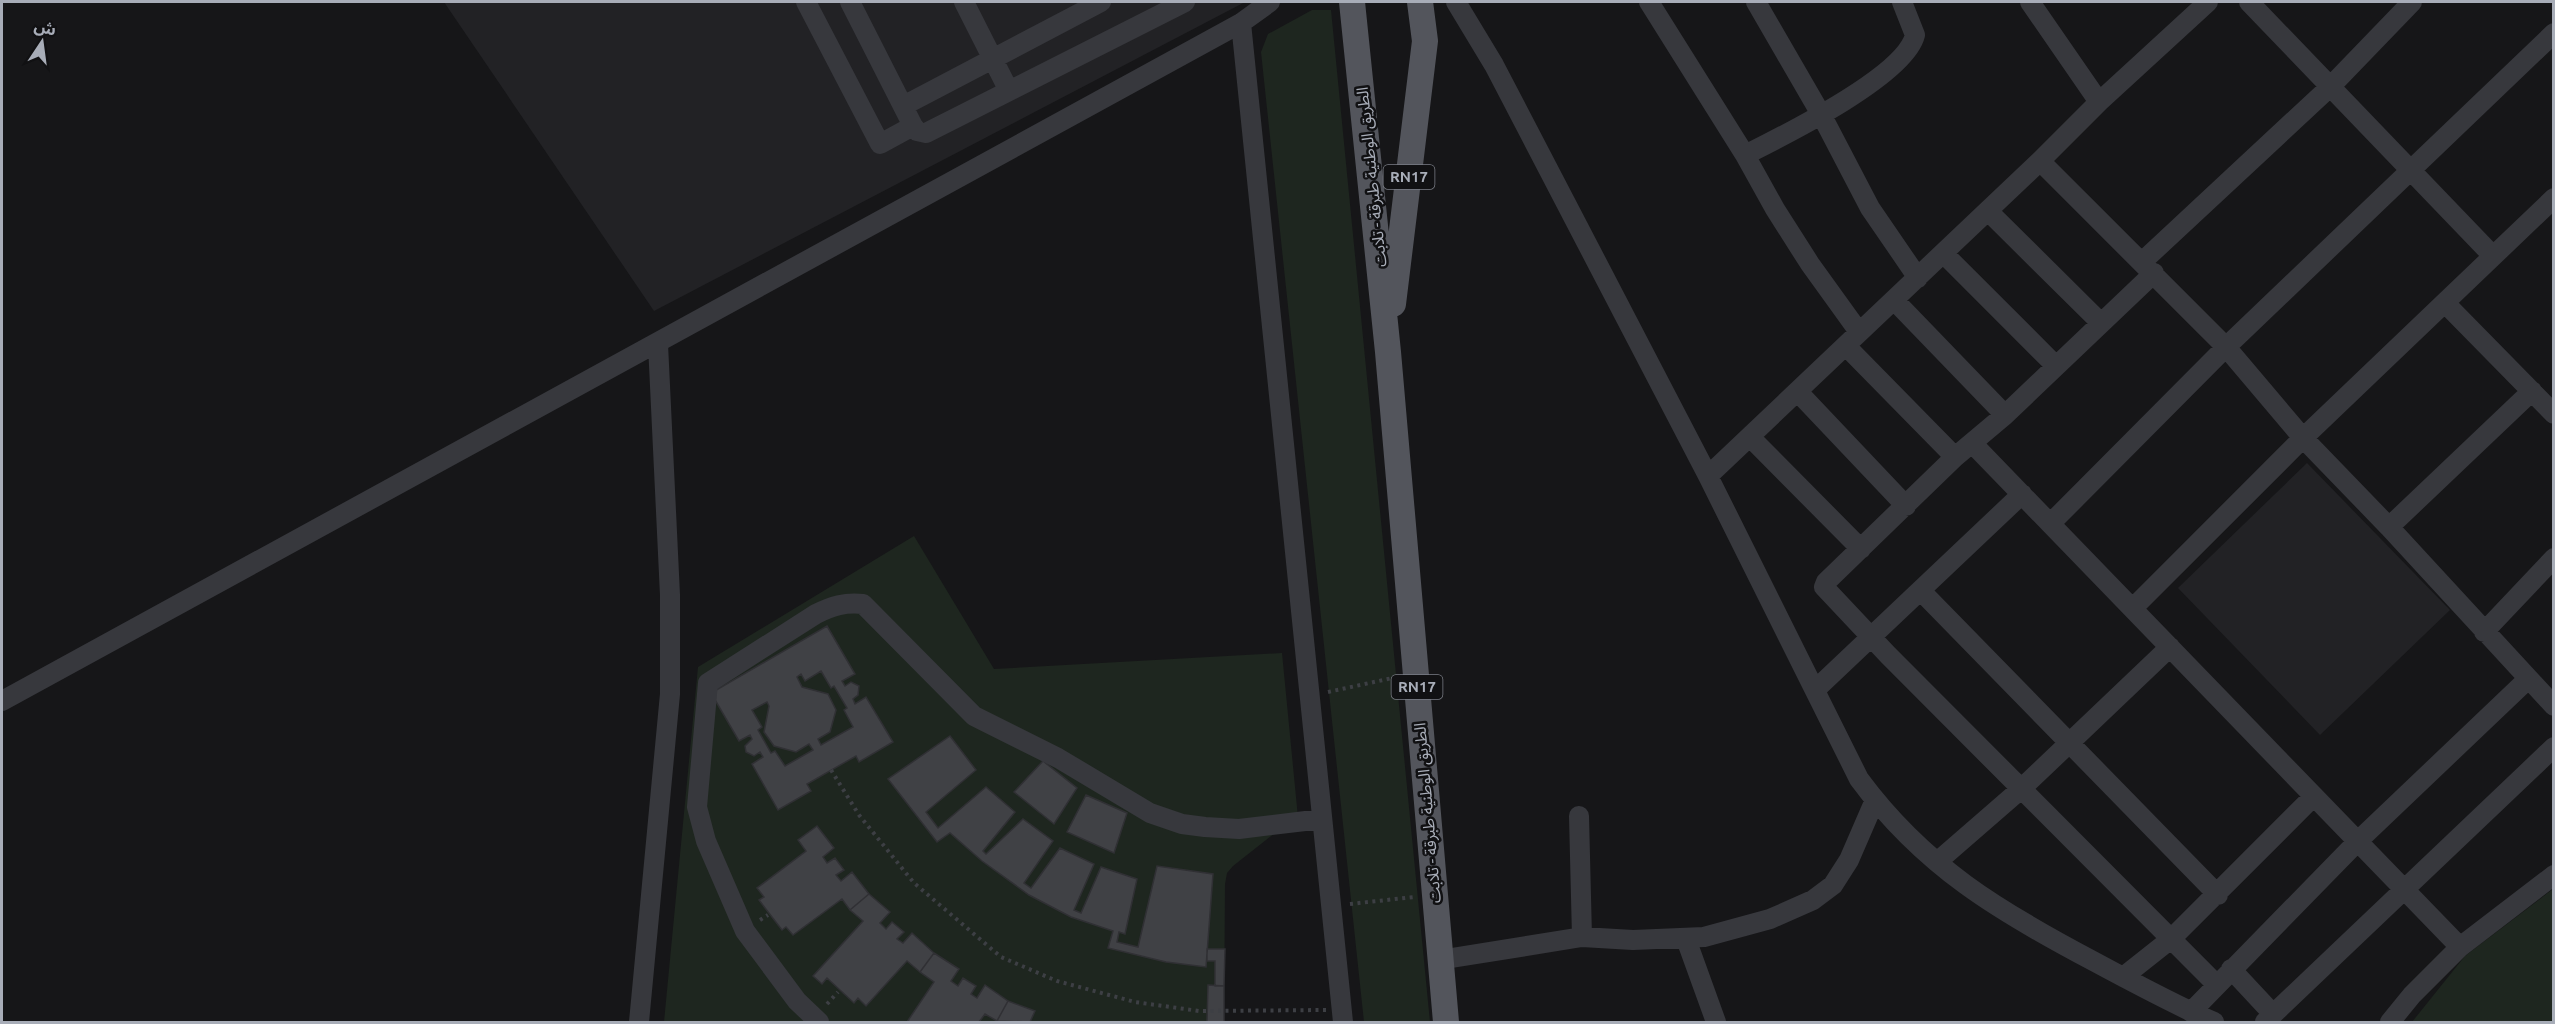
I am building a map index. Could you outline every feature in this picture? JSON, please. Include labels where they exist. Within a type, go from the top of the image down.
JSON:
[{"type":"main road","name":"الطريق الوطنية طبرقة - تلابت","points":[[1352,2],[1388,352],[1433,895],[1446,1023]]},
{"type":"main road","name":"الطريق الوطنية طبرقة - تلابت","points":[[1388,352],[1425,41],[1420,2]]},
{"type":"street","points":[[806,2],[880,144],[913,126]]},
{"type":"street","points":[[850,2],[913,126],[917,131],[926,134],[1185,2]]},
{"type":"street","points":[[964,2],[1009,91]]},
{"type":"street","points":[[903,106],[1101,2]]},
{"type":"street","points":[[2,701],[658,344],[1240,23],[1270,2]]},
{"type":"street","points":[[1458,2],[1494,65],[1708,476],[1859,779],[1875,800],[1937,862],[1994,907],[2214,1023]]},
{"type":"street","points":[[1649,2],[1810,264],[1852,339],[1955,457]]},
{"type":"street","points":[[1756,2],[1822,116],[1870,208],[1918,278]]},
{"type":"street","points":[[1744,155],[1822,116],[1891,66],[1906,52],[1914,41],[1915,30],[1902,2]]},
{"type":"street","points":[[2030,2],[2099,102]]},
{"type":"street","points":[[1708,476],[1918,278],[2099,102],[2208,2]]},
{"type":"street","points":[[2249,2],[2493,256]]},
{"type":"street","points":[[2216,984],[1871,639],[1824,588],[1826,582],[1955,457],[1973,444],[2056,366],[2100,322],[2148,267],[2331,86],[2412,2]]},
{"type":"street","points":[[1240,23],[1343,1016]]},
{"type":"street","points":[[2051,523],[2226,347],[2553,33]]},
{"type":"street","points":[[2040,161],[2226,347],[2303,438],[2389,526],[2553,706]]},
{"type":"street","points":[[2133,608],[2303,438],[2493,256],[2550,209]]},
{"type":"street","points":[[1988,211],[2100,322]]},
{"type":"street","points":[[1943,253],[2056,366]]},
{"type":"street","points":[[1894,300],[2005,415]]},
{"type":"street","points":[[2445,303],[2553,414]]},
{"type":"street","points":[[639,1023],[670,694],[670,595],[658,344]]},
{"type":"street","points":[[2389,526],[2532,391]]},
{"type":"street","points":[[1798,392],[1906,506]]},
{"type":"street","points":[[1750,437],[1861,549]]},
{"type":"street","points":[[1973,444],[2460,946]]},
{"type":"street","points":[[1815,690],[2022,494]]},
{"type":"street","points":[[2484,632],[2553,558]]},
{"type":"street","points":[[1921,591],[2218,895]]},
{"type":"street","points":[[819,1023],[797,1001],[745,931],[706,841],[697,807],[708,683],[816,614],[834,605],[863,604],[974,716],[1058,758],[1150,813],[1182,824],[1239,829],[1322,819]]},
{"type":"street","points":[[1937,862],[2021,789],[2170,647]]},
{"type":"street","points":[[2191,1012],[2358,841],[2528,679]]},
{"type":"street","points":[[2231,969],[2269,1018],[2406,890],[2553,747]]},
{"type":"street","points":[[2123,977],[2171,939],[2218,895],[2314,796]]},
{"type":"street","points":[[1439,960],[1582,937],[1686,939],[1722,933],[1770,919],[1813,900],[1833,885],[1849,860],[1875,800]]},
{"type":"street","points":[[1579,816],[1582,937]]},
{"type":"street","points":[[2390,1023],[2412,995],[2460,946],[2553,875]]},
{"type":"street","points":[[1686,939],[1716,1023]]},
{"type":"path","points":[[1309,696],[1416,673]]},
{"type":"path","points":[[831,770],[859,815],[914,883],[1001,957],[1057,981],[1135,1002],[1199,1011],[1343,1016]]},
{"type":"path","points":[[1331,906],[1433,895]]},
{"type":"shaded area","points":[[444,2],[1245,2],[654,311]]},
{"type":"shaded area","points":[[1312,10],[1331,10],[1430,1022],[1364,1022],[1261,52],[1268,34]]},
{"type":"shaded area","points":[[2307,463],[2450,610],[2320,735],[2178,588]]},
{"type":"shaded area","points":[[914,536],[994,669],[1282,653],[1299,828],[1275,833],[1227,873],[1224,1022],[664,1022],[698,667]]},
{"type":"shaded area","points":[[2553,889],[2553,1022],[2412,1022],[2465,956]]},
{"type":"building","points":[[827,626],[855,674],[842,681],[845,686],[851,682],[859,686],[858,695],[853,699],[855,704],[866,697],[893,742],[859,762],[856,756],[807,784],[811,791],[778,810],[752,764],[763,757],[760,752],[754,756],[746,752],[745,746],[752,739],[750,735],[739,741],[711,693]],"holes":[[[821,671],[831,688],[834,686],[847,708],[844,710],[853,727],[821,745],[818,739],[830,732],[836,710],[828,694],[802,687],[797,677],[801,674],[805,681]],[[767,702],[769,706],[764,732],[774,746],[796,752],[809,744],[813,750],[785,766],[775,751],[771,753],[758,730],[762,727],[752,710]]]},
{"type":"building","points":[[950,736],[976,770],[926,812],[938,828],[986,787],[1015,812],[983,851],[986,854],[1023,819],[1053,841],[1024,883],[1031,888],[1060,848],[1094,864],[1074,910],[1081,913],[1101,867],[1137,879],[1125,934],[1119,932],[1117,942],[1138,947],[1157,866],[1213,874],[1206,967],[1166,962],[1108,948],[1113,931],[1071,917],[1029,895],[982,861],[950,833],[937,842],[888,779]]},
{"type":"building","points":[[1043,761],[1077,788],[1054,824],[1014,792]]},
{"type":"building","points":[[1086,795],[1127,813],[1114,853],[1067,832]]},
{"type":"building","points":[[817,826],[834,848],[823,857],[827,863],[835,858],[844,870],[836,875],[841,881],[852,872],[869,894],[850,910],[842,899],[793,935],[786,927],[782,930],[759,900],[764,897],[757,888],[806,851],[798,840]]},
{"type":"building","points":[[869,894],[890,912],[880,923],[886,929],[892,922],[904,932],[897,939],[903,943],[912,933],[934,953],[920,972],[907,961],[866,1006],[858,998],[854,1003],[827,978],[822,984],[813,976],[863,921],[850,910]]},
{"type":"building","points":[[1207,949],[1225,949],[1224,986],[1215,986],[1215,961],[1207,961]]},
{"type":"building","points":[[934,953],[959,969],[951,981],[958,986],[963,978],[976,986],[971,994],[977,998],[985,985],[1008,1001],[997,1021],[985,1014],[979,1022],[907,1022],[934,982],[920,972]]},
{"type":"building","points":[[1208,985],[1224,986],[1224,1022],[1207,1022]]},
{"type":"building","points":[[1008,1001],[1035,1011],[1030,1022],[997,1021]]}]
